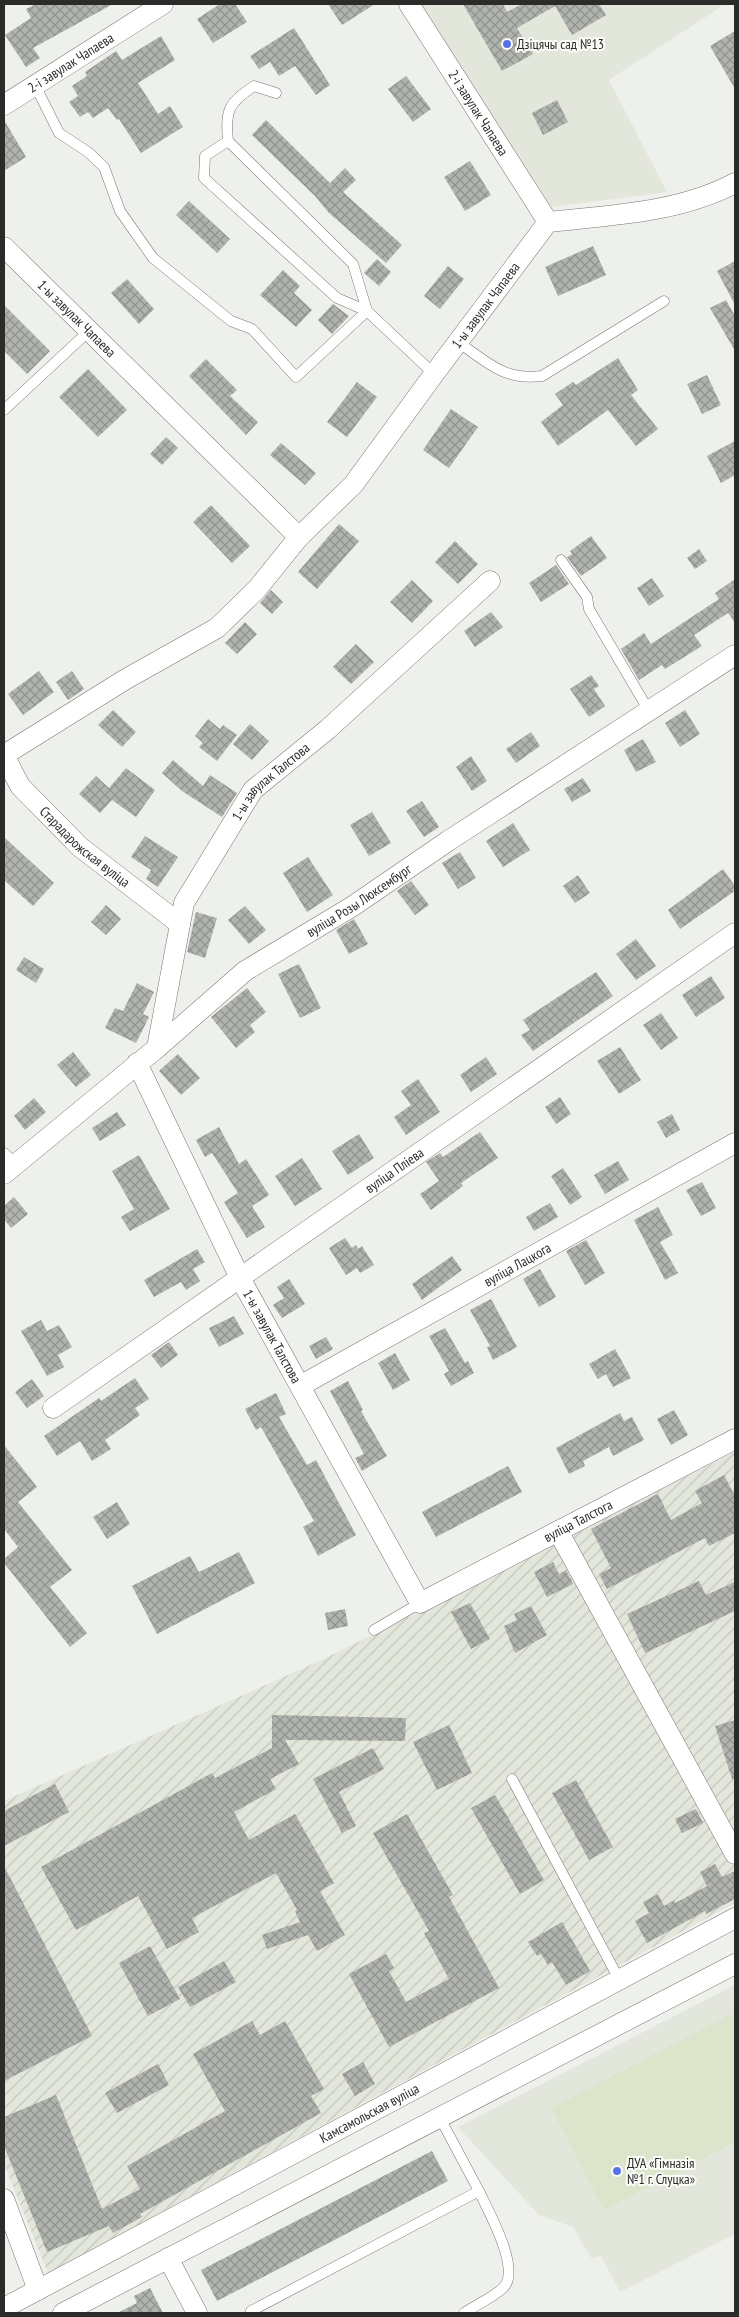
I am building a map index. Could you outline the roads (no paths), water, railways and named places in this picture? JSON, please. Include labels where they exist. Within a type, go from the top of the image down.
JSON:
[{"type":"street","name":"2-і завулак Чапаева","points":[[4,105],[163,4]]},
{"type":"street","name":"2-і завулак Чапаева","points":[[409,4],[548,222]]},
{"type":"street","points":[[548,222],[647,212],[721,190],[735,183]]},
{"type":"street","name":"1-ы завулак Чапаева","points":[[4,755],[126,679],[217,628],[258,589],[299,537],[353,485],[548,222]]},
{"type":"street","name":"1-ы завулак Чапаева","points":[[4,247],[299,537]]},
{"type":"street","name":"1-ы завулак Талстова","points":[[157,1048],[184,903],[253,790],[328,729],[490,581]]},
{"type":"street","name":"вуліца Розы Люксембург","points":[[8,1164],[157,1048],[246,971],[354,906],[448,841],[735,656]]},
{"type":"street","name":"Старадарожская вуліца","points":[[4,755],[20,786],[80,846],[180,924]]},
{"type":"street","name":"вуліца Пліева","points":[[53,1408],[735,933]]},
{"type":"street","name":"1-ы завулак Талстова","points":[[137,1063],[240,1278],[420,1603]]},
{"type":"street","name":"вуліца Лацкога","points":[[300,1386],[735,1143]]},
{"type":"street","name":"вуліца Талстога","points":[[420,1603],[735,1439]]},
{"type":"street","points":[[558,1531],[735,1854]]},
{"type":"street","name":"Камсамольская вуліца","points":[[4,2308],[735,1918]]},
{"type":"street","points":[[63,2313],[735,1964]]},
{"type":"street","points":[[4,2199],[38,2290]]},
{"type":"street","points":[[168,2258],[197,2313]]},
{"type":"lane","points":[[35,85],[60,132],[88,152],[104,167],[120,211],[153,258],[231,321],[252,329],[296,377],[367,311]]},
{"type":"lane","points":[[276,93],[254,86],[237,97],[225,118],[228,141],[353,264],[367,311]]},
{"type":"lane","points":[[228,141],[205,156],[204,178],[337,298],[367,311],[434,374]]},
{"type":"lane","points":[[458,342],[500,371],[524,378],[542,376],[664,301]]},
{"type":"lane","points":[[4,410],[90,330]]},
{"type":"lane","points":[[561,560],[587,597],[589,609],[650,711]]},
{"type":"lane","points":[[374,1630],[420,1603]]},
{"type":"lane","points":[[512,1779],[620,1981]]},
{"type":"lane","points":[[440,2118],[479,2191],[508,2257],[508,2277],[504,2287],[464,2313]]},
{"type":"lane","points":[[251,2311],[479,2191]]},
{"type":"place","name":"Дзіцячы сад №13","points":[[507,44]]},
{"type":"place","name":"ДУА «Гімназія №1 г. Слуцка»","points":[[617,2171]]}]
